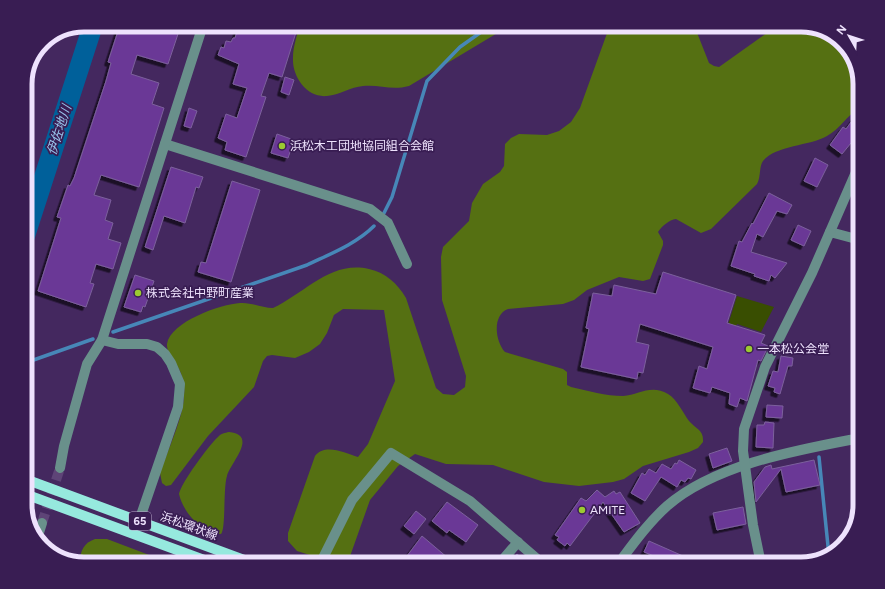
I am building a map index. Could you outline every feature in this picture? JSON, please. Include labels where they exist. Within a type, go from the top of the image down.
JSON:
[{"type":"main road","name":"浜松環状線","points":[[32,482],[236,557]]},
{"type":"main road","name":"65","points":[[32,497],[196,557]]},
{"type":"street","points":[[60,468],[64,446],[87,364],[102,340],[201,32]]},
{"type":"street","points":[[165,144],[370,209],[388,224],[407,264]]},
{"type":"street","points":[[760,557],[753,525],[745,466],[743,440],[744,429],[765,367],[812,273],[853,179]]},
{"type":"street","points":[[830,232],[853,238]]},
{"type":"street","points":[[102,340],[118,344],[147,344],[157,347],[165,354],[171,363],[180,384],[178,407],[139,521]]},
{"type":"street","points":[[624,557],[654,519],[680,496],[709,478],[745,466],[807,449],[853,439]]},
{"type":"street","points":[[324,557],[352,500],[391,453],[470,501],[536,557]]},
{"type":"street","points":[[39,531],[42,523]]},
{"type":"street","points":[[505,557],[518,542]]},
{"type":"green space","points":[[298,32],[499,32],[409,86],[391,88],[363,86],[327,96],[313,94],[302,85],[298,79],[293,65],[295,41]]},
{"type":"green space","points":[[607,32],[697,32],[709,63],[719,67],[768,32],[811,33],[824,37],[829,40],[829,56],[845,56],[848,61],[853,78],[853,112],[836,130],[827,136],[812,142],[784,149],[769,156],[762,163],[757,184],[711,229],[701,233],[676,219],[664,226],[658,232],[663,241],[663,245],[650,279],[643,281],[619,277],[587,290],[574,300],[563,304],[508,309],[503,312],[497,322],[497,335],[505,352],[563,369],[567,372],[567,385],[571,387],[617,396],[651,390],[662,391],[668,394],[677,403],[689,421],[701,432],[703,442],[698,448],[643,466],[624,479],[613,482],[579,486],[544,482],[493,465],[446,464],[415,454],[398,466],[370,500],[350,557],[314,557],[297,551],[288,541],[288,533],[315,456],[324,450],[335,450],[358,457],[368,444],[395,381],[384,310],[343,309],[334,315],[327,333],[320,344],[309,352],[295,358],[272,355],[267,356],[263,361],[254,387],[208,436],[171,485],[166,486],[162,483],[160,473],[181,413],[184,392],[184,383],[179,368],[168,351],[167,344],[170,336],[177,328],[198,316],[221,307],[244,303],[273,308],[330,273],[355,267],[369,269],[381,273],[390,279],[406,298],[436,388],[443,394],[454,395],[465,387],[466,376],[442,300],[441,257],[443,247],[469,221],[472,203],[483,184],[500,172],[504,166],[505,144],[511,138],[519,134],[547,135],[559,131],[571,122],[580,108]]},
{"type":"green space","points":[[737,296],[774,307],[761,332],[737,324],[735,330],[727,328]]},
{"type":"green space","points":[[229,432],[238,434],[242,438],[242,444],[227,476],[223,531],[221,534],[214,533],[200,526],[184,508],[179,494],[190,473],[208,448],[220,435]]},
{"type":"green space","points":[[95,539],[107,539],[155,557],[81,557],[83,548]]},
{"type":"building","points":[[118,32],[179,32],[168,64],[137,55],[131,74],[159,83],[152,104],[164,108],[139,187],[101,175],[94,195],[111,200],[105,220],[113,223],[108,239],[121,243],[113,269],[96,264],[90,283],[94,284],[86,307],[38,291],[61,218],[57,217],[68,185],[70,186],[74,178],[106,81],[111,63],[108,62]]},
{"type":"building","points":[[237,32],[296,32],[282,77],[269,73],[261,96],[266,97],[246,157],[225,150],[227,142],[218,138],[226,114],[237,118],[247,88],[233,84],[239,64],[218,55],[221,47],[224,48],[226,41],[231,42],[233,38],[235,38]]},
{"type":"building","points":[[285,77],[294,80],[289,95],[281,92]]},
{"type":"building","points":[[189,108],[197,111],[191,128],[184,126]]},
{"type":"building","points":[[853,120],[853,141],[842,154],[830,145],[843,127],[846,129]]},
{"type":"building","points":[[277,134],[294,140],[288,158],[271,153]]},
{"type":"building","points":[[815,158],[828,165],[817,187],[804,181]]},
{"type":"building","points":[[171,167],[203,177],[199,188],[196,187],[185,223],[164,216],[153,250],[145,247]]},
{"type":"building","points":[[232,181],[260,190],[231,282],[198,272],[201,262],[206,263]]},
{"type":"building","points":[[769,193],[792,205],[787,214],[777,211],[763,237],[757,234],[751,252],[787,263],[775,278],[771,275],[769,281],[754,276],[755,274],[731,266],[739,241],[742,242]]},
{"type":"building","points":[[798,225],[811,231],[804,246],[791,240]]},
{"type":"building","points":[[663,272],[736,295],[727,323],[765,335],[761,343],[768,347],[761,361],[758,360],[747,401],[740,398],[737,407],[729,404],[730,393],[712,387],[710,393],[693,388],[699,366],[707,369],[713,347],[640,324],[636,342],[649,345],[643,373],[638,372],[637,379],[581,367],[589,329],[586,328],[593,293],[612,296],[614,285],[656,294]]},
{"type":"building","points":[[135,275],[154,281],[145,307],[143,306],[141,312],[124,307]]},
{"type":"building","points":[[781,356],[793,358],[792,366],[788,366],[780,394],[774,392],[775,388],[768,386],[773,371],[778,372]]},
{"type":"building","points":[[767,405],[783,406],[782,418],[766,417]]},
{"type":"building","points":[[765,422],[774,423],[773,448],[756,447],[757,425],[764,425]]},
{"type":"building","points":[[727,448],[732,461],[713,468],[709,454]]},
{"type":"building","points":[[679,460],[696,470],[691,479],[688,478],[685,482],[681,480],[677,487],[661,477],[645,501],[631,493],[642,473],[645,475],[649,469],[656,473],[662,464],[671,469]]},
{"type":"building","points":[[814,460],[820,485],[786,492],[781,469],[756,502],[754,482],[765,467],[771,465],[772,469]]},
{"type":"building","points":[[597,490],[605,497],[614,491],[616,494],[620,492],[640,523],[624,532],[603,502],[570,546],[567,543],[565,546],[557,540],[559,537],[555,535],[581,498],[586,501]]},
{"type":"building","points":[[447,502],[478,525],[466,542],[449,530],[447,533],[432,521]]},
{"type":"building","points":[[743,507],[746,524],[717,530],[713,513]]},
{"type":"building","points":[[416,511],[426,519],[414,534],[404,526]]},
{"type":"building","points":[[422,536],[447,557],[406,557]]},
{"type":"building","points":[[649,541],[683,556],[654,557],[644,552]]},
{"type":"waterway","name":"伊佐地川","points":[[32,214],[91,32]]},
{"type":"waterway","points":[[384,213],[392,197],[427,81],[460,47],[481,32]]},
{"type":"waterway","points":[[113,332],[307,265],[334,253],[359,238],[374,226]]},
{"type":"waterway","points":[[32,361],[93,339]]},
{"type":"waterway","points":[[819,457],[828,549]]},
{"type":"tunnel","points":[[42,523],[60,468]]},
{"type":"place","name":"浜松木工団地協同組合会館","points":[[282,146]]},
{"type":"place","name":"株式会社中野町産業","points":[[138,293]]},
{"type":"place","name":"一本松公会堂","points":[[749,349]]},
{"type":"place","name":"AMITE","points":[[582,510]]}]
